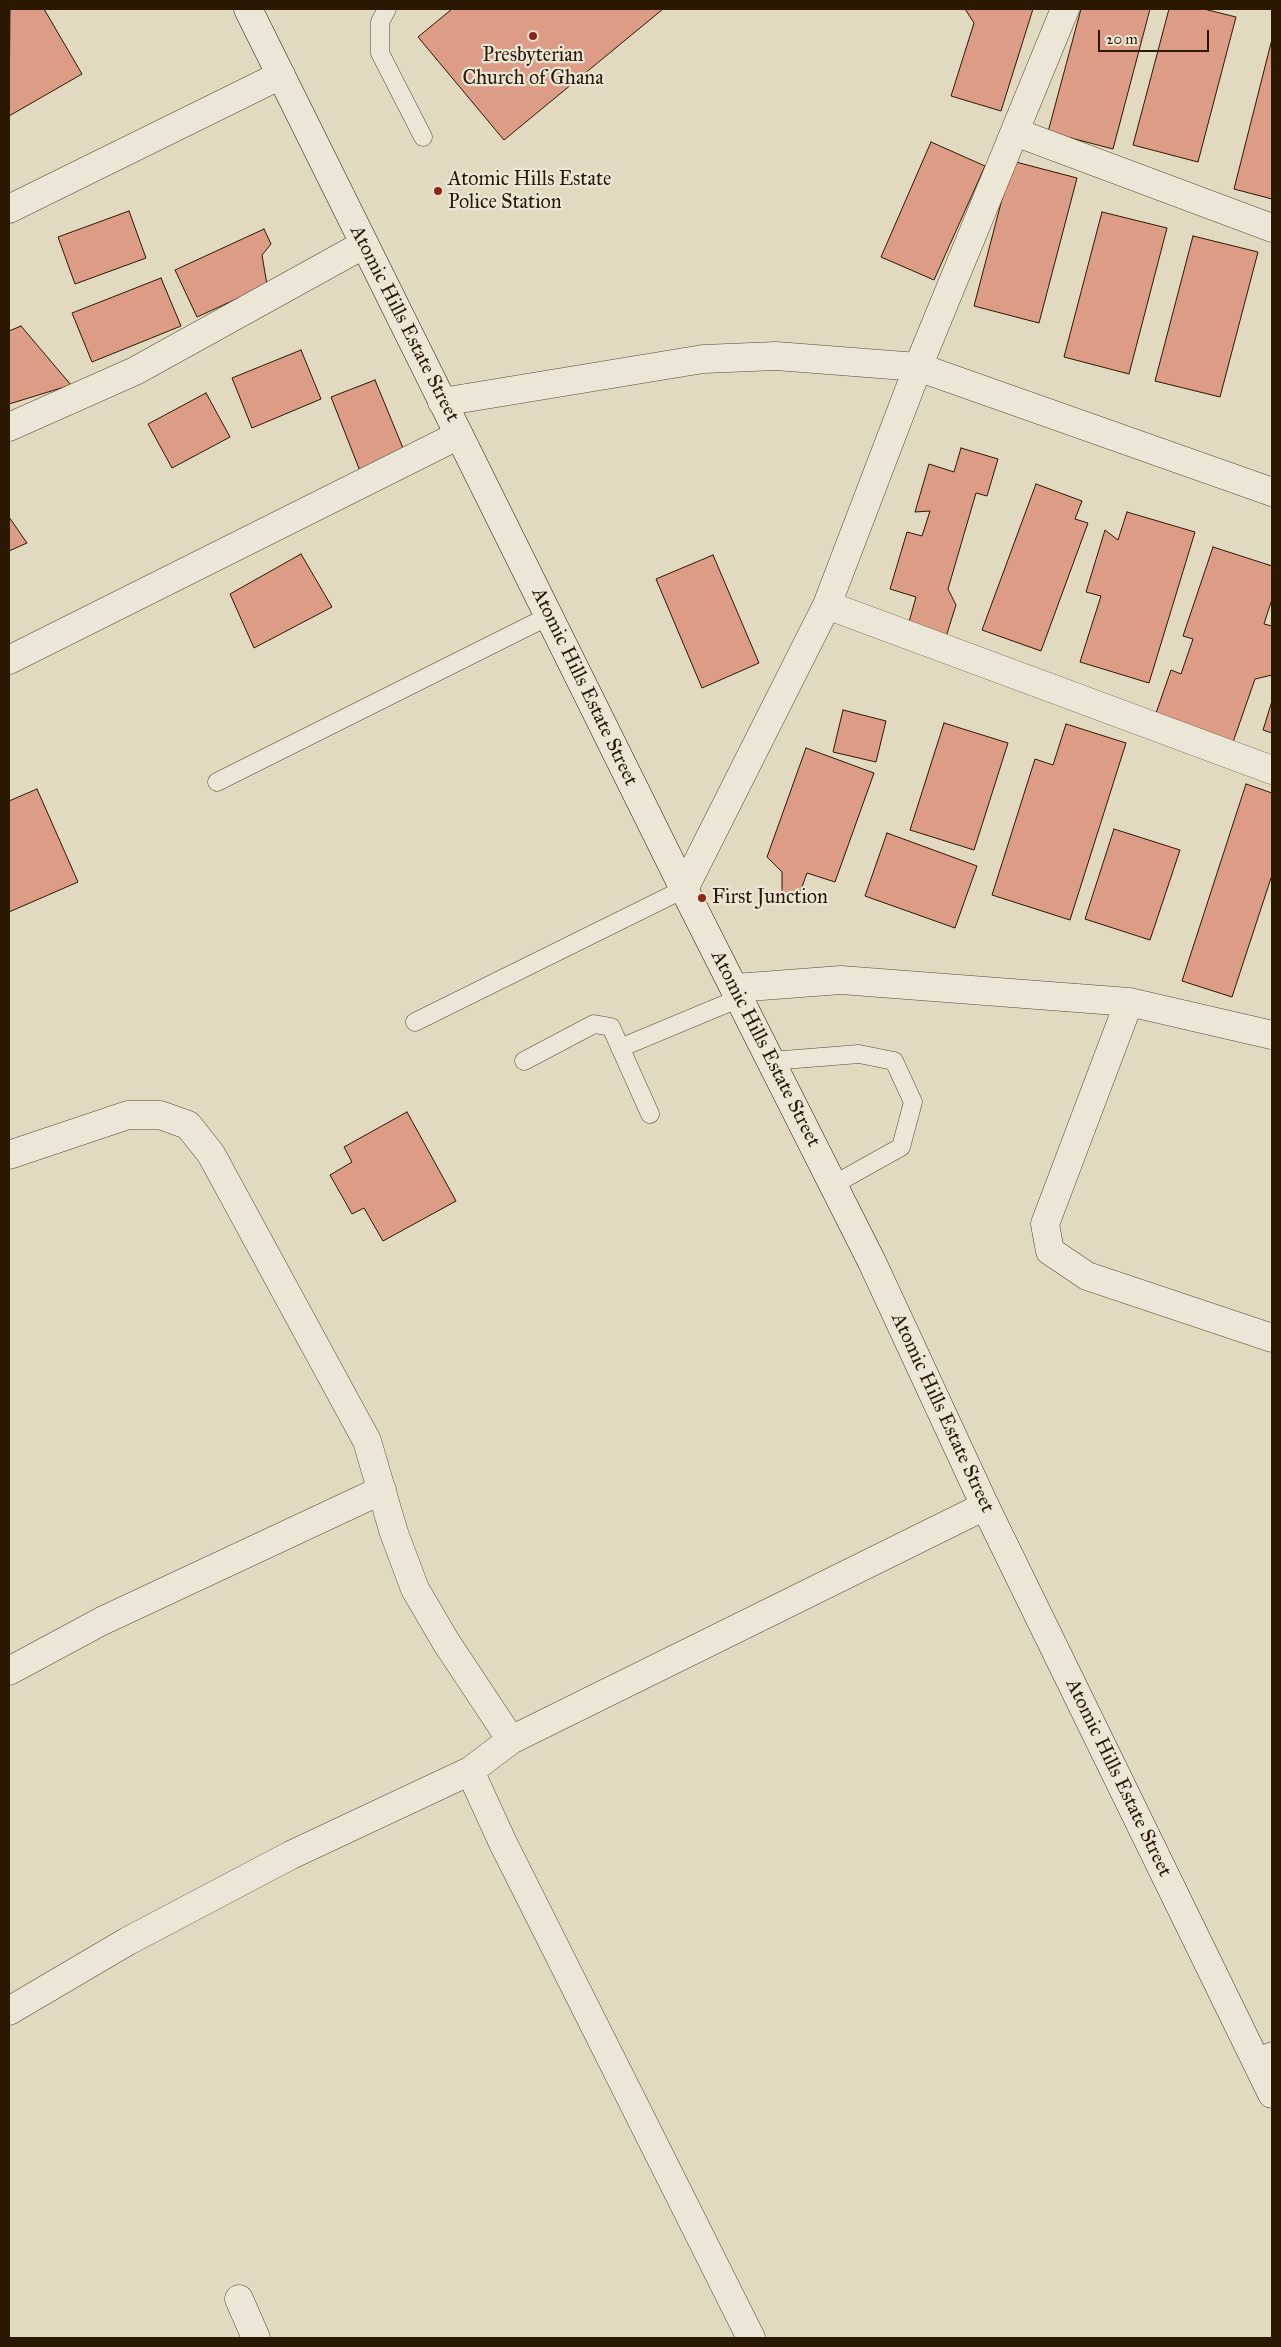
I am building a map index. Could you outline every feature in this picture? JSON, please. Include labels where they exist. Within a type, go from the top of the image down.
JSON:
[{"type":"street","name":"Atomic Hills Estate Street","points":[[248,9],[684,889],[872,1262],[985,1506],[1263,2055],[1272,2094]]},
{"type":"street","points":[[684,889],[827,605],[918,367],[1065,9]]},
{"type":"street","points":[[9,209],[281,75]]},
{"type":"street","points":[[1015,132],[1272,228]]},
{"type":"street","points":[[9,427],[135,371],[364,245]]},
{"type":"street","points":[[442,402],[703,359],[776,356],[918,367],[1272,492]]},
{"type":"street","points":[[9,660],[459,435]]},
{"type":"street","points":[[827,605],[1272,770]]},
{"type":"street","points":[[738,993],[841,980],[1130,1002],[1272,1035]]},
{"type":"street","points":[[1130,1002],[1044,1224],[1050,1251],[1087,1276],[1272,1338]]},
{"type":"street","points":[[9,1155],[128,1115],[160,1115],[188,1125],[211,1154],[362,1432],[382,1490],[394,1533],[415,1589],[446,1642],[511,1740]]},
{"type":"street","points":[[9,1671],[102,1621],[382,1490]]},
{"type":"street","points":[[9,2011],[128,1941],[291,1855],[470,1771],[511,1740],[985,1506]]},
{"type":"street","points":[[470,1771],[503,1843],[751,2338]]},
{"type":"street","points":[[239,2299],[256,2338]]},
{"type":"lane","points":[[387,9],[380,22],[380,53],[423,137]]},
{"type":"lane","points":[[217,782],[550,616]]},
{"type":"lane","points":[[415,1022],[684,889]]},
{"type":"lane","points":[[620,1048],[738,993]]},
{"type":"lane","points":[[524,1061],[594,1024],[611,1027],[650,1114]]},
{"type":"lane","points":[[771,1061],[858,1054],[894,1061],[913,1102],[901,1147],[833,1186]]},
{"type":"building","points":[[10,9],[44,9],[82,74],[9,116]]},
{"type":"building","points":[[452,9],[663,9],[504,140],[418,37]]},
{"type":"building","points":[[965,9],[1033,9],[1001,111],[951,96],[974,23]]},
{"type":"building","points":[[1081,9],[1150,9],[1113,149],[1048,132]]},
{"type":"building","points":[[1169,9],[1204,9],[1236,17],[1198,162],[1133,145]]},
{"type":"building","points":[[1272,44],[1272,199],[1234,189]]},
{"type":"building","points":[[931,142],[985,166],[934,280],[881,257]]},
{"type":"building","points":[[1012,161],[1077,178],[1039,323],[974,306]]},
{"type":"building","points":[[129,211],[146,258],[75,284],[58,237]]},
{"type":"building","points":[[1102,212],[1167,228],[1129,374],[1064,357]]},
{"type":"building","points":[[264,229],[271,244],[262,255],[267,285],[197,317],[175,270]]},
{"type":"building","points":[[1193,236],[1258,252],[1220,397],[1155,381]]},
{"type":"building","points":[[161,278],[181,326],[92,362],[72,313]]},
{"type":"building","points":[[21,326],[71,385],[9,404],[9,331]]},
{"type":"building","points":[[301,350],[321,399],[252,428],[232,378]]},
{"type":"building","points":[[375,380],[405,453],[360,471],[331,397]]},
{"type":"building","points":[[206,393],[230,437],[172,468],[148,424]]},
{"type":"building","points":[[961,448],[998,459],[987,496],[976,493],[948,589],[956,605],[945,640],[907,629],[916,597],[890,589],[907,532],[922,536],[930,511],[915,512],[929,464],[954,472]]},
{"type":"building","points":[[1036,484],[1082,501],[1075,519],[1088,523],[1041,651],[982,630]]},
{"type":"building","points":[[1127,512],[1195,532],[1149,683],[1080,662],[1101,596],[1086,592],[1105,530],[1118,540]]},
{"type":"building","points":[[9,517],[27,543],[9,551]]},
{"type":"building","points":[[1213,547],[1272,566],[1272,599],[1264,624],[1272,626],[1272,675],[1255,679],[1232,745],[1154,719],[1171,670],[1181,674],[1193,639],[1183,636]]},
{"type":"building","points":[[301,554],[332,607],[254,648],[230,594]]},
{"type":"building","points":[[713,555],[759,663],[702,688],[656,579]]},
{"type":"building","points":[[1272,701],[1272,733],[1263,730]]},
{"type":"building","points":[[843,710],[886,721],[876,762],[833,752]]},
{"type":"building","points":[[944,723],[1008,743],[974,850],[910,830]]},
{"type":"building","points":[[1066,724],[1126,743],[1070,920],[992,895],[1035,759],[1053,765]]},
{"type":"building","points":[[806,748],[874,773],[835,882],[807,873],[798,898],[782,893],[782,872],[767,857]]},
{"type":"building","points":[[1246,784],[1272,793],[1272,875],[1232,997],[1182,981]]},
{"type":"building","points":[[37,789],[78,882],[9,912],[9,801]]},
{"type":"building","points":[[1114,829],[1180,850],[1150,940],[1085,919]]},
{"type":"building","points":[[887,833],[977,866],[955,928],[865,896]]},
{"type":"building","points":[[407,1112],[456,1201],[383,1241],[364,1208],[352,1214],[330,1175],[352,1162],[344,1147]]},
{"type":"place","name":"Presbyterian Church of Ghana","points":[[533,36]]},
{"type":"place","name":"Atomic Hills Estate Police Station","points":[[438,191]]},
{"type":"place","name":"First Junction","points":[[702,898]]}]
